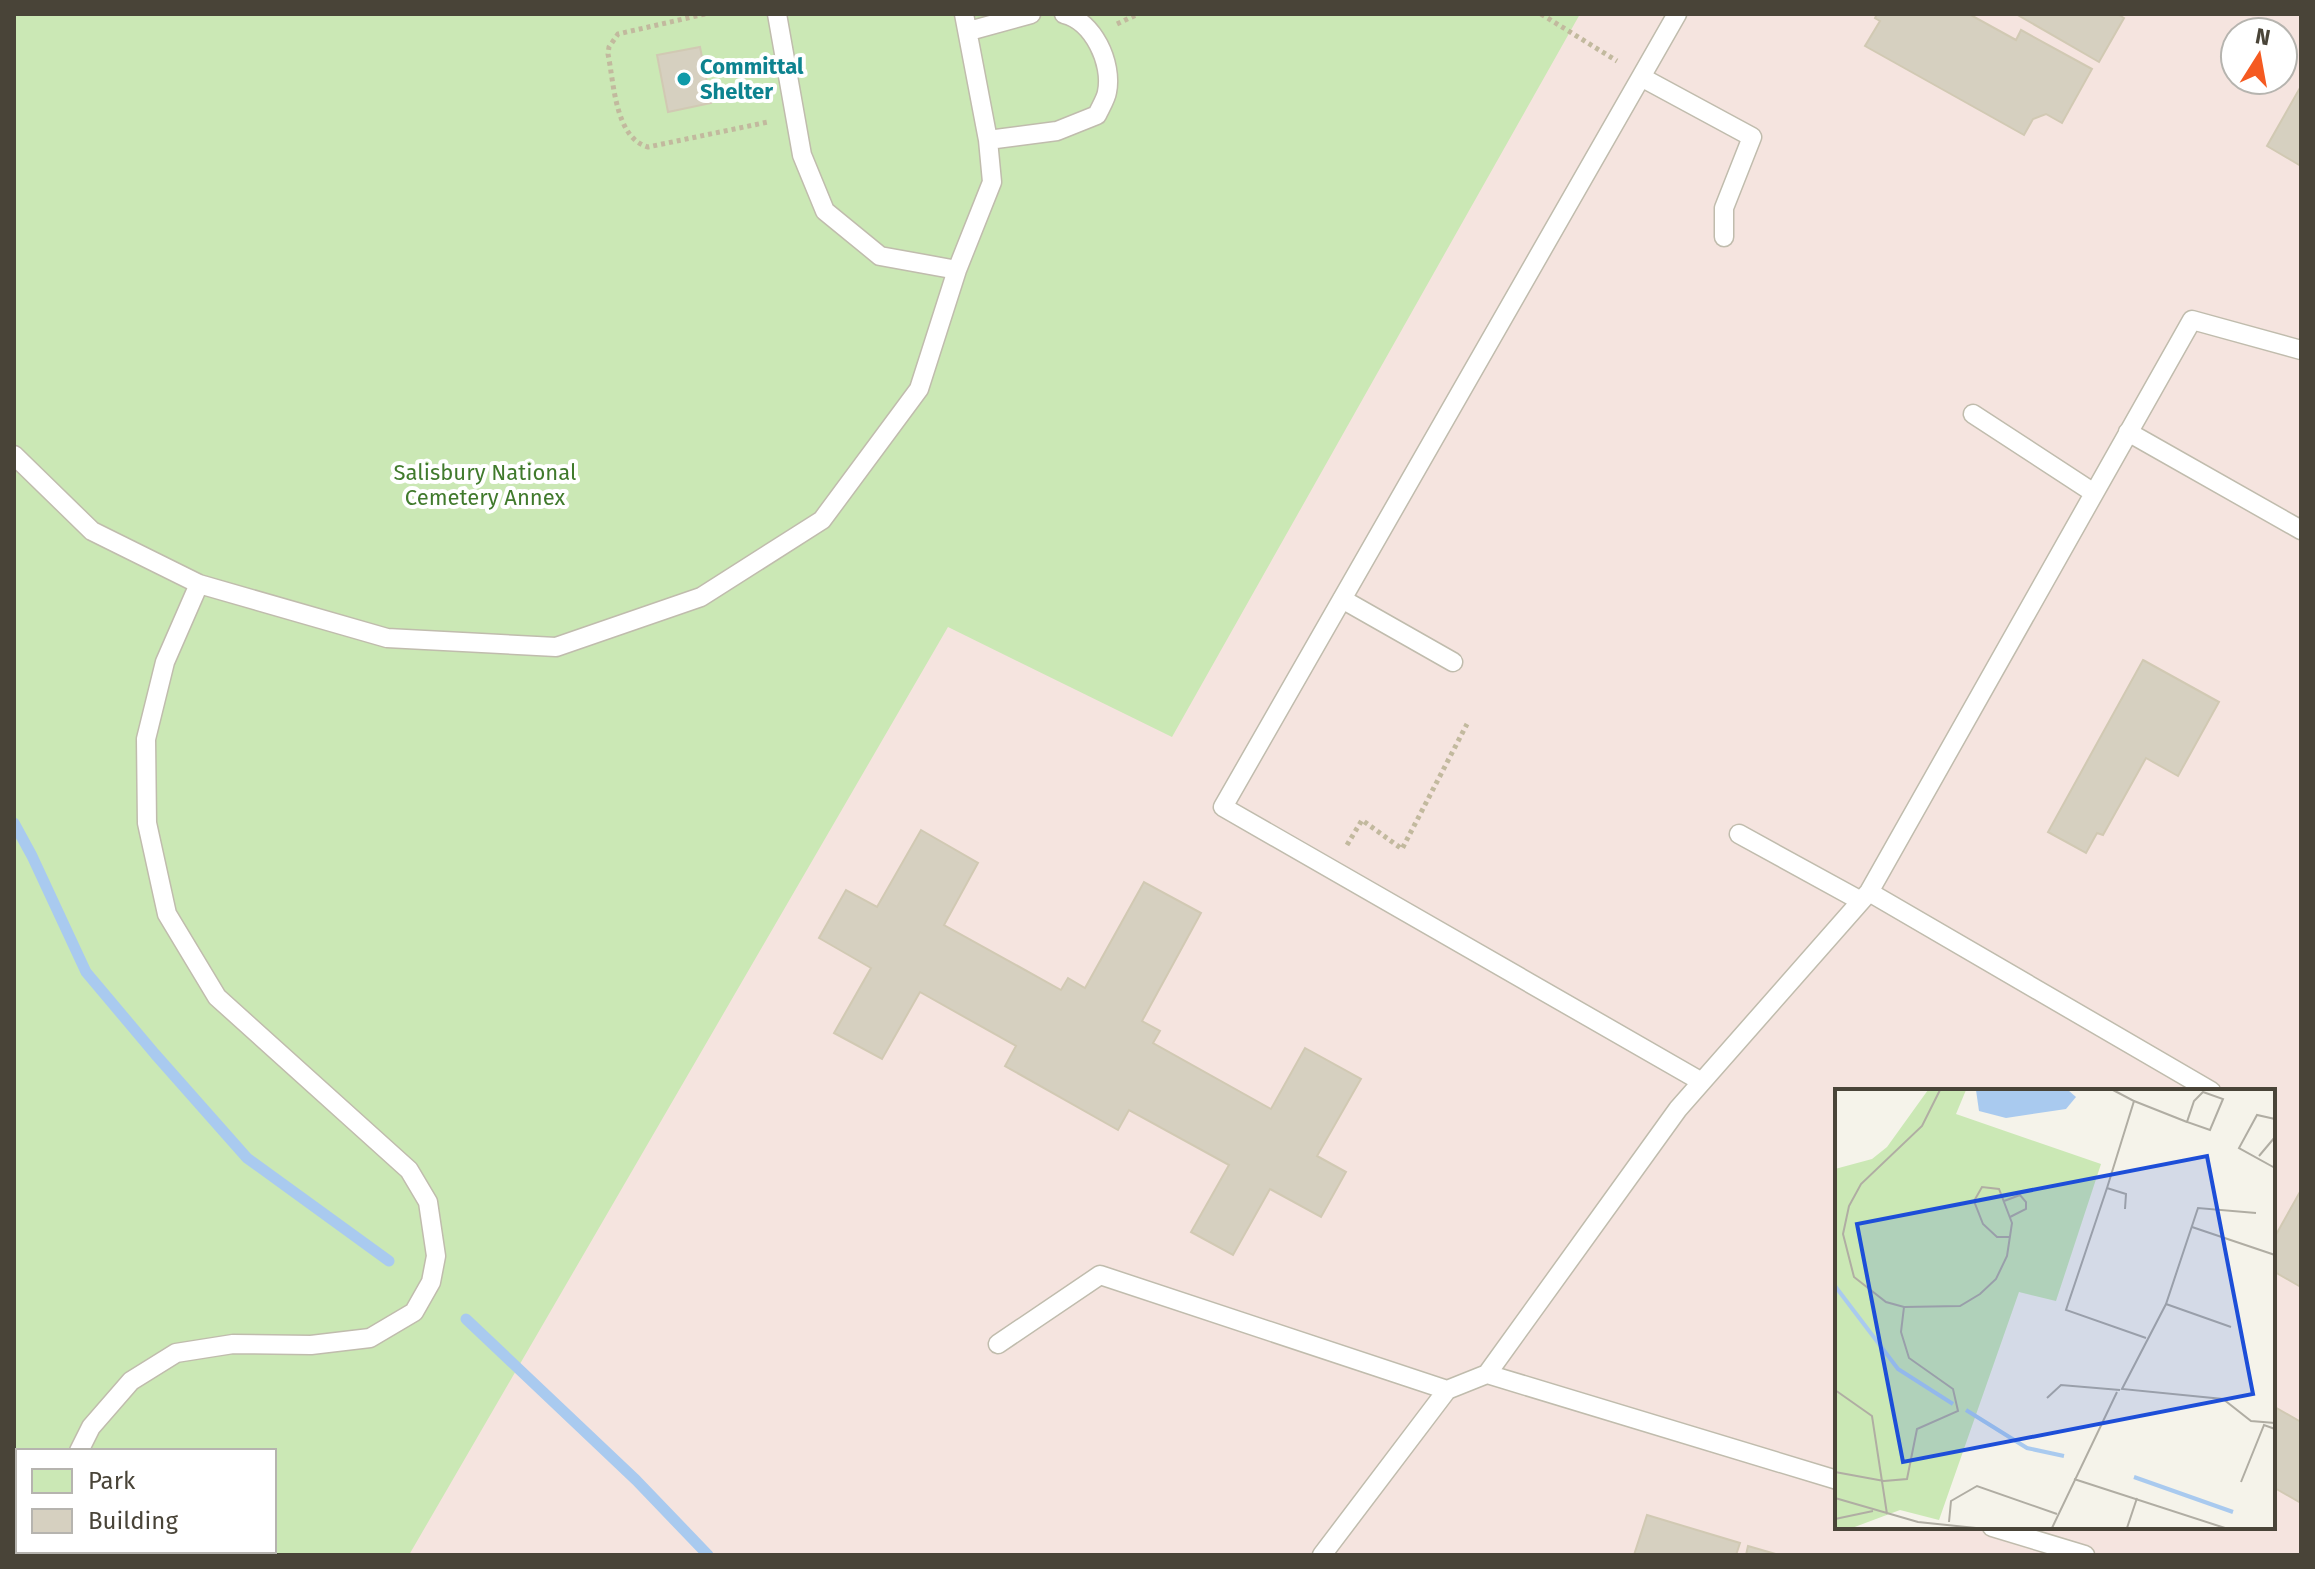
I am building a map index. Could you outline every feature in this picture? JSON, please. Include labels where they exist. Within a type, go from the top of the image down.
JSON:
[{"type":"lane","points":[[777,14],[802,155],[825,211],[880,256],[957,270]]},
{"type":"lane","points":[[14,455],[92,531],[199,584],[387,638],[556,647],[701,597],[822,520],[919,389],[957,270],[992,182],[988,140],[966,23],[1031,14]]},
{"type":"lane","points":[[988,140],[1057,131],[1097,115],[1107,91],[1107,66],[1095,39],[1077,17],[1064,14]]},
{"type":"lane","points":[[1677,14],[1223,807],[1702,1082]]},
{"type":"lane","points":[[1641,77],[1752,137],[1724,208],[1724,237]]},
{"type":"lane","points":[[1322,1555],[1447,1390],[1487,1374],[1678,1109],[1865,896],[2192,320],[2301,350]]},
{"type":"lane","points":[[1973,414],[2094,493]]},
{"type":"lane","points":[[2128,432],[2301,530]]},
{"type":"lane","points":[[80,1449],[91,1427],[131,1381],[176,1353],[233,1344],[311,1345],[370,1338],[414,1312],[431,1282],[436,1256],[428,1202],[409,1170],[217,997],[167,914],[147,823],[146,739],[165,662],[199,584]]},
{"type":"lane","points":[[1342,599],[1453,662]]},
{"type":"lane","points":[[1739,834],[1865,896],[2207,1089]]},
{"type":"lane","points":[[998,1344],[1100,1275],[1447,1390]]},
{"type":"lane","points":[[1487,1374],[1835,1479]]},
{"type":"lane","points":[[1999,1529],[2085,1555]]},
{"type":"path","points":[[705,14],[626,31],[618,34],[612,42],[608,54],[623,127],[630,137],[637,144],[648,147],[795,116]]},
{"type":"path","points":[[1541,14],[1641,77]]},
{"type":"path","points":[[1333,869],[1362,820],[1402,849],[1467,724]]},
{"type":"shaded area","points":[[14,14],[2301,14],[2301,1555],[14,1555]]},
{"type":"green space","name":"Salisbury National Cemetery Annex","points":[[14,14],[1580,14],[1172,737],[948,627],[409,1555],[14,1555]]},
{"type":"building","points":[[1877,14],[1969,14],[2016,40],[2021,30],[2092,69],[2062,123],[2046,114],[2033,119],[2024,135],[1865,46],[1880,21],[1875,18]]},
{"type":"building","points":[[2016,14],[2117,14],[2124,18],[2099,62]]},
{"type":"building","name":"Committal Shelter","points":[[700,47],[711,103],[668,112],[657,55]]},
{"type":"building","points":[[2301,86],[2301,166],[2267,146],[2295,96],[2299,96]]},
{"type":"building","points":[[2143,660],[2219,702],[2178,776],[2146,758],[2103,835],[2097,833],[2086,853],[2048,832]]},
{"type":"building","points":[[921,830],[978,863],[944,925],[1061,990],[1068,978],[1085,988],[1144,882],[1201,913],[1142,1021],[1160,1031],[1153,1043],[1271,1109],[1305,1048],[1361,1079],[1317,1156],[1346,1172],[1321,1217],[1270,1189],[1233,1255],[1191,1232],[1229,1165],[1129,1110],[1118,1130],[1005,1066],[1016,1046],[920,992],[882,1059],[834,1033],[871,968],[819,938],[846,890],[877,907]]},
{"type":"building","points":[[2301,1190],[2301,1287],[2275,1272],[2275,1236]]},
{"type":"building","points":[[2275,1407],[2301,1422],[2301,1503],[2275,1488]]},
{"type":"building","points":[[1647,1515],[1740,1543],[1736,1555],[1634,1555]]},
{"type":"building","points":[[1748,1546],[1779,1555],[1746,1555]]},
{"type":"waterway","points":[[14,823],[86,972],[155,1054],[247,1158],[389,1261]]},
{"type":"waterway","points":[[466,1319],[636,1480],[708,1555]]},
{"type":"place","name":"Committal Shelter","points":[[684,79]]}]
